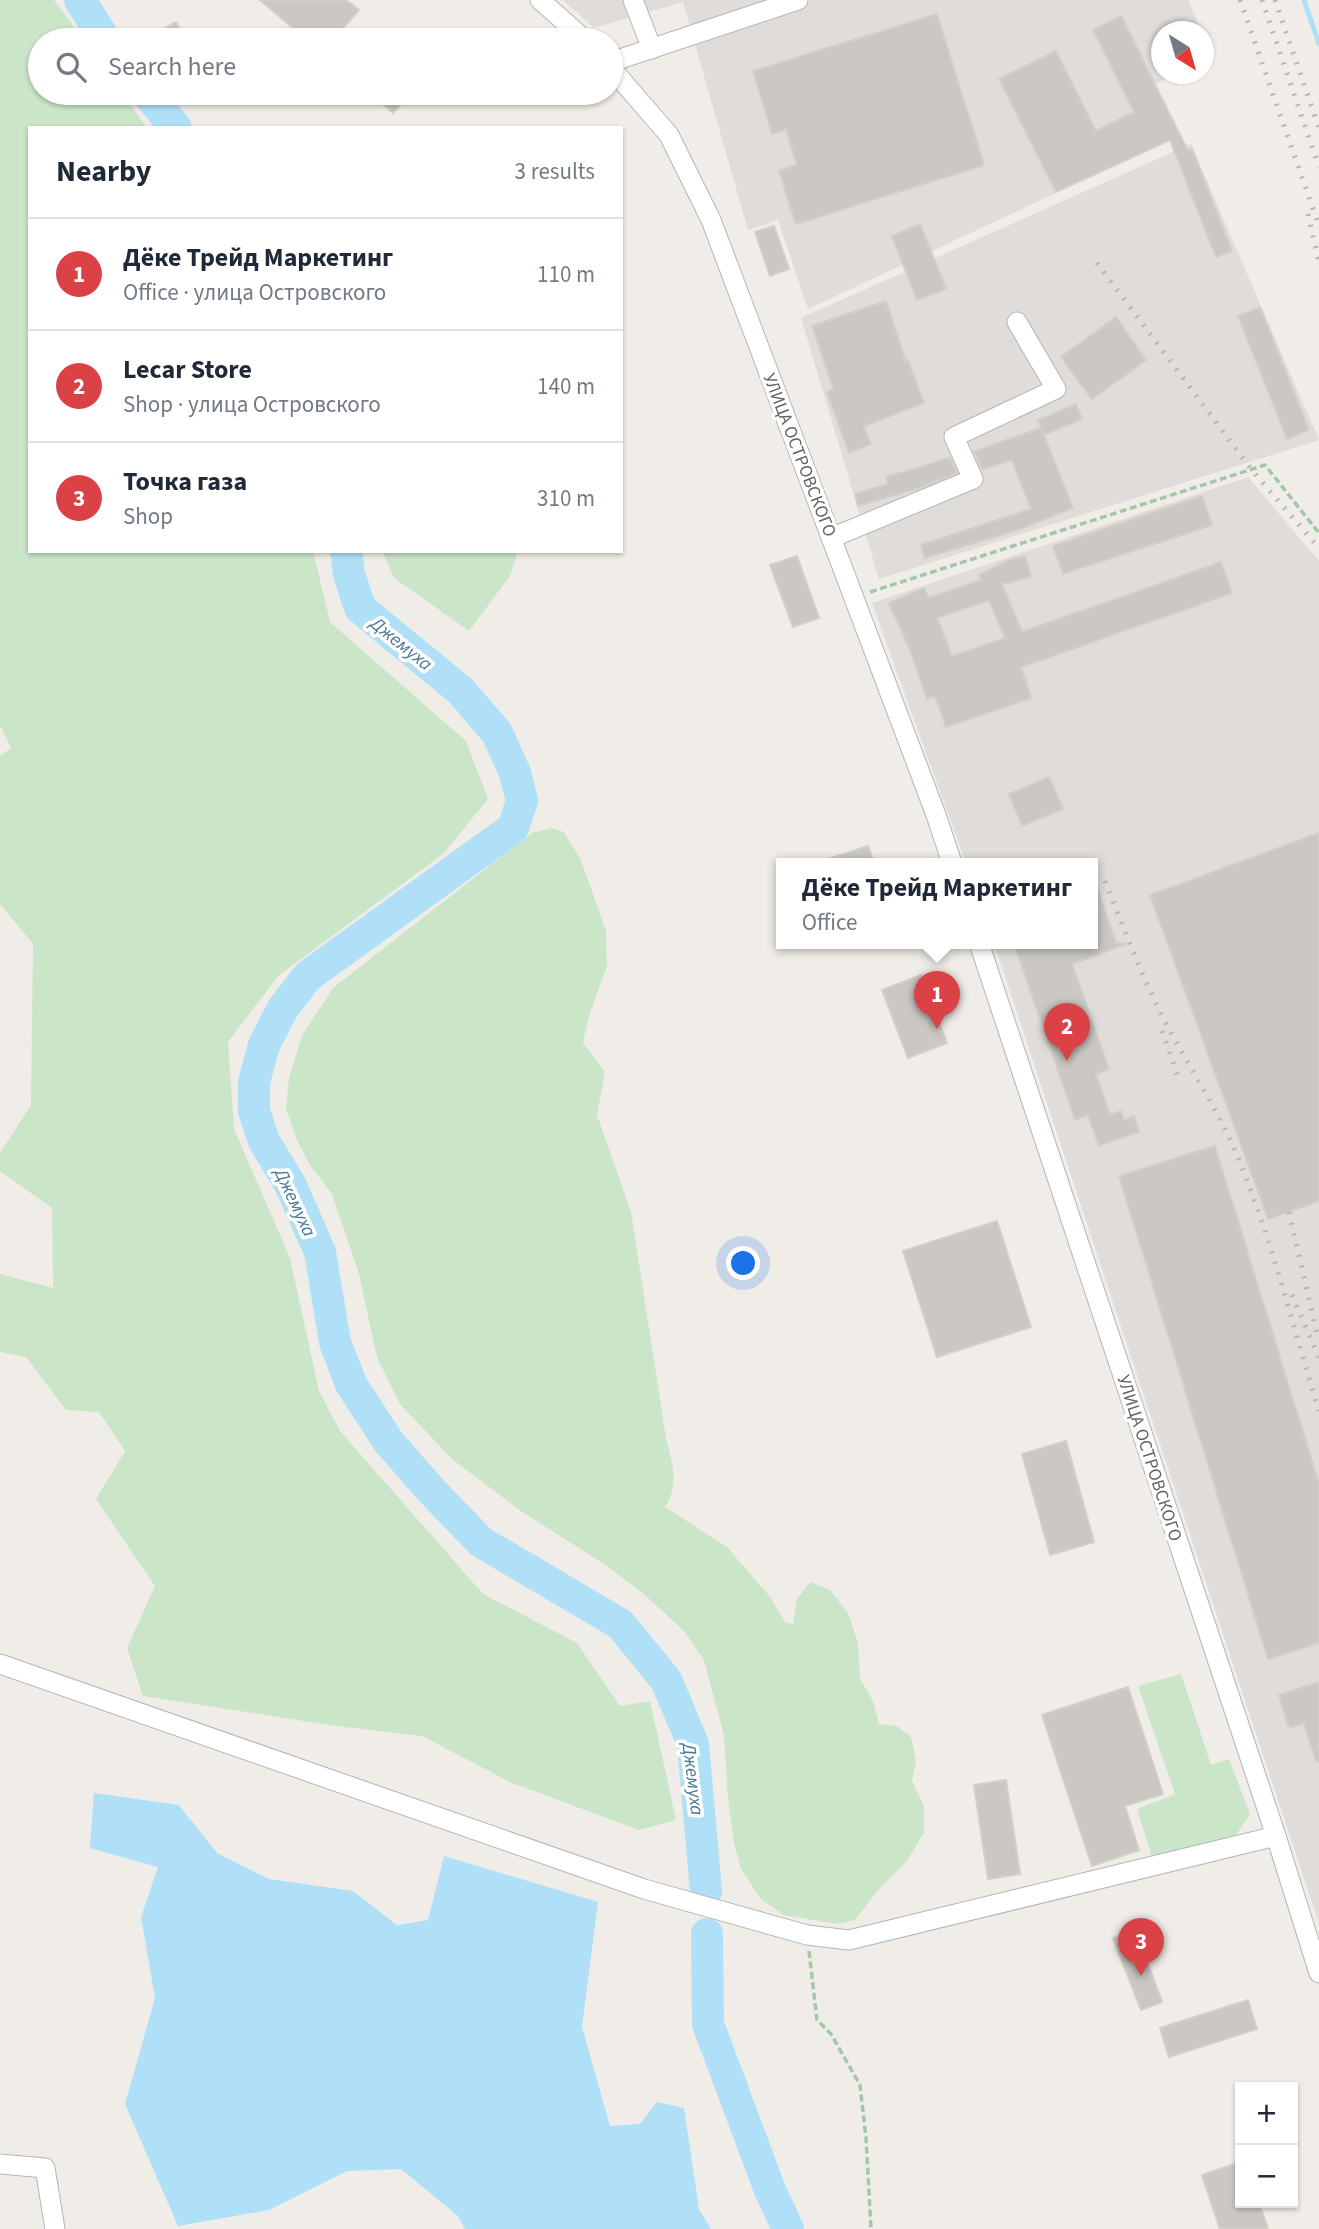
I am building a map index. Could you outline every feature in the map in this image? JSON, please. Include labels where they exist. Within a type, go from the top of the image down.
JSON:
[{"type":"street","points":[[540,0],[572,28]]},
{"type":"street","points":[[633,0],[652,49]]},
{"type":"street","points":[[623,58],[798,0]]},
{"type":"street","name":"УЛИЦА ОСТРОВСКОГО","points":[[623,82],[669,135],[711,220],[950,858]]},
{"type":"street","points":[[831,538],[973,479],[954,437],[1056,389],[1017,322]]},
{"type":"street","name":"УЛИЦА ОСТРОВСКОГО","points":[[981,949],[1276,1836],[1319,1973]]},
{"type":"street","points":[[0,1664],[644,1888],[807,1936],[849,1940],[1276,1836]]},
{"type":"street","points":[[0,2164],[44,2168],[55,2229]]},
{"type":"path","points":[[854,598],[1265,465],[1319,533]]},
{"type":"path","points":[[809,1950],[817,2020],[831,2034],[860,2085],[871,2229]]},
{"type":"shaded area","points":[[563,0],[1188,0],[1197,21],[1151,21],[1151,84],[1155,84],[1180,135],[808,309],[778,220],[748,230],[683,2],[594,28]]},
{"type":"shaded area","points":[[1191,144],[1319,440],[879,579],[801,318]]},
{"type":"shaded area","points":[[1248,477],[1319,561],[1319,1923],[996,949],[1098,949],[1098,858],[964,858],[872,603]]},
{"type":"green space","points":[[0,0],[54,0],[75,28],[28,28],[28,105],[131,105],[146,126],[28,126],[28,553],[313,553],[330,622],[466,741],[488,799],[443,854],[278,976],[228,1042],[234,1129],[290,1258],[319,1391],[340,1431],[483,1594],[577,1643],[620,1706],[650,1701],[676,1820],[639,1830],[512,1783],[422,1736],[336,1726],[143,1696],[127,1648],[155,1586],[96,1499],[125,1451],[99,1412],[66,1410],[26,1357],[0,1352],[0,1274],[53,1288],[52,1208],[0,1171],[0,1153],[31,1105],[33,944],[0,904],[0,756],[11,748],[0,725]]},
{"type":"green space","points":[[383,553],[517,553],[510,576],[469,631],[394,578]]},
{"type":"green space","points":[[551,828],[564,832],[581,860],[606,931],[607,966],[588,1019],[583,1043],[605,1072],[597,1115],[631,1212],[673,1473],[670,1499],[665,1507],[727,1547],[771,1598],[785,1622],[793,1624],[797,1599],[810,1582],[830,1590],[848,1613],[858,1643],[860,1679],[873,1701],[879,1724],[897,1726],[911,1737],[916,1760],[912,1781],[924,1806],[924,1833],[906,1862],[879,1889],[855,1920],[837,1924],[784,1915],[761,1899],[741,1869],[734,1843],[728,1799],[724,1735],[704,1660],[685,1632],[645,1595],[607,1566],[521,1511],[452,1459],[400,1404],[377,1357],[359,1274],[332,1194],[310,1165],[296,1138],[286,1108],[289,1079],[302,1035],[334,987],[532,833]]},
{"type":"green space","points":[[1181,1674],[1211,1765],[1229,1759],[1250,1814],[1236,1835],[1152,1857],[1137,1809],[1175,1794],[1138,1686]]},
{"type":"water","points":[[94,1793],[179,1805],[217,1853],[269,1879],[353,1891],[397,1925],[428,1920],[444,1856],[598,1902],[582,2027],[610,2126],[640,2124],[657,2102],[684,2108],[699,2209],[711,2229],[465,2229],[458,2216],[401,2169],[347,2171],[269,2210],[178,2226],[125,2104],[155,1998],[141,1917],[158,1867],[90,1848]]},
{"type":"building","points":[[260,0],[346,0],[359,10],[343,28],[293,28]]},
{"type":"building","points":[[937,14],[984,165],[796,224],[779,171],[797,165],[786,129],[772,134],[753,71]]},
{"type":"building","points":[[1121,16],[1151,76],[1151,84],[1155,84],[1188,151],[1192,149],[1232,251],[1216,257],[1170,140],[1056,192],[999,79],[1056,51],[1096,131],[1134,112],[1093,30]]},
{"type":"building","points":[[176,22],[179,28],[165,28]]},
{"type":"building","points":[[384,105],[400,105],[393,113]]},
{"type":"building","points":[[920,224],[946,289],[917,300],[892,236]]},
{"type":"building","points":[[774,226],[789,269],[770,276],[755,232]]},
{"type":"building","points":[[886,301],[906,362],[908,361],[924,403],[864,426],[871,444],[849,453],[827,392],[833,389],[812,326]]},
{"type":"building","points":[[1260,307],[1309,430],[1287,439],[1238,316]]},
{"type":"building","points":[[1116,317],[1146,360],[1092,399],[1061,357]]},
{"type":"building","points":[[1076,404],[1082,419],[1044,435],[1038,420]]},
{"type":"building","points":[[1041,428],[1073,508],[1020,529],[925,558],[921,545],[1031,509],[1012,460],[982,469],[974,451]]},
{"type":"building","points":[[950,458],[957,473],[919,488],[858,506],[855,494],[888,484],[886,477]]},
{"type":"building","points":[[1202,496],[1212,525],[1063,574],[1053,546]]},
{"type":"building","points":[[797,556],[819,618],[793,627],[770,565]]},
{"type":"building","points":[[1025,556],[1031,577],[1002,584],[1022,632],[1221,562],[1232,593],[1021,667],[1031,698],[946,727],[935,696],[927,699],[910,650],[889,603],[924,588],[929,598],[981,580],[979,575],[1009,560]],"holes":[[[989,600],[1005,638],[952,656],[937,618]]]},
{"type":"building","points":[[1049,777],[1063,809],[1022,826],[1009,794]]},
{"type":"building","points":[[1319,833],[1319,1201],[1268,1219],[1150,895]]},
{"type":"building","points":[[868,846],[872,858],[831,858]]},
{"type":"building","points":[[1098,891],[1116,943],[1124,945],[1072,964],[1109,1069],[1096,1074],[1110,1115],[1121,1111],[1124,1120],[1134,1116],[1139,1132],[1099,1146],[1088,1115],[1075,1120],[1016,949],[1098,949]]},
{"type":"building","points":[[921,975],[947,1043],[908,1058],[882,990]]},
{"type":"building","points":[[1215,1146],[1319,1484],[1319,1643],[1268,1659],[1119,1176]]},
{"type":"building","points":[[997,1221],[1031,1327],[937,1357],[903,1251]]},
{"type":"building","points":[[1066,1441],[1094,1542],[1050,1555],[1022,1454]]},
{"type":"building","points":[[1319,1682],[1319,1761],[1316,1761],[1304,1723],[1289,1728],[1279,1695]]},
{"type":"building","points":[[1128,1687],[1163,1794],[1125,1806],[1139,1850],[1092,1866],[1042,1715]]},
{"type":"building","points":[[1006,1780],[1020,1874],[988,1879],[974,1785]]},
{"type":"building","points":[[1135,1929],[1162,2002],[1141,2010],[1113,1938]]},
{"type":"building","points":[[1248,2000],[1257,2029],[1169,2057],[1160,2028]]},
{"type":"building","points":[[1235,2164],[1235,2208],[1261,2208],[1268,2229],[1220,2229],[1202,2175]]},
{"type":"waterway","name":"Джемуха","points":[[80,0],[98,28]]},
{"type":"waterway","points":[[1304,0],[1319,44]]},
{"type":"waterway","name":"Джемуха","points":[[157,105],[174,126]]},
{"type":"waterway","name":"Джемуха","points":[[346,553],[349,574],[360,608],[461,691],[497,733],[515,773],[522,801],[513,828],[308,976],[283,1008],[264,1045],[254,1082],[254,1111],[264,1141],[291,1186],[320,1252],[335,1342],[351,1384],[388,1441],[481,1542],[620,1624],[666,1680],[693,1744],[706,1891]]},
{"type":"waterway","name":"Джемуха","points":[[707,1934],[708,2024],[770,2190],[788,2229]]},
{"type":"railway","points":[[1240,0],[1319,226]]},
{"type":"railway","points":[[1262,0],[1319,167]]},
{"type":"railway","points":[[1275,0],[1319,128]]},
{"type":"railway","points":[[1308,214],[1319,262]]},
{"type":"railway","points":[[1097,263],[1251,469],[1319,548]]},
{"type":"railway","points":[[1105,881],[1150,991],[1227,1132],[1247,1180],[1270,1245],[1319,1411]]},
{"type":"railway","points":[[1162,1031],[1180,1082]]},
{"type":"railway","points":[[1289,1212],[1317,1334]]},
{"type":"railway","points":[[1292,1295],[1319,1358]]},
{"type":"place","name":"Дёке Трейд Маркетинг","points":[[937,1029]]},
{"type":"place","name":"Lecar Store","points":[[1067,1061]]},
{"type":"place","name":"Точка газа","points":[[1141,1976]]}]
